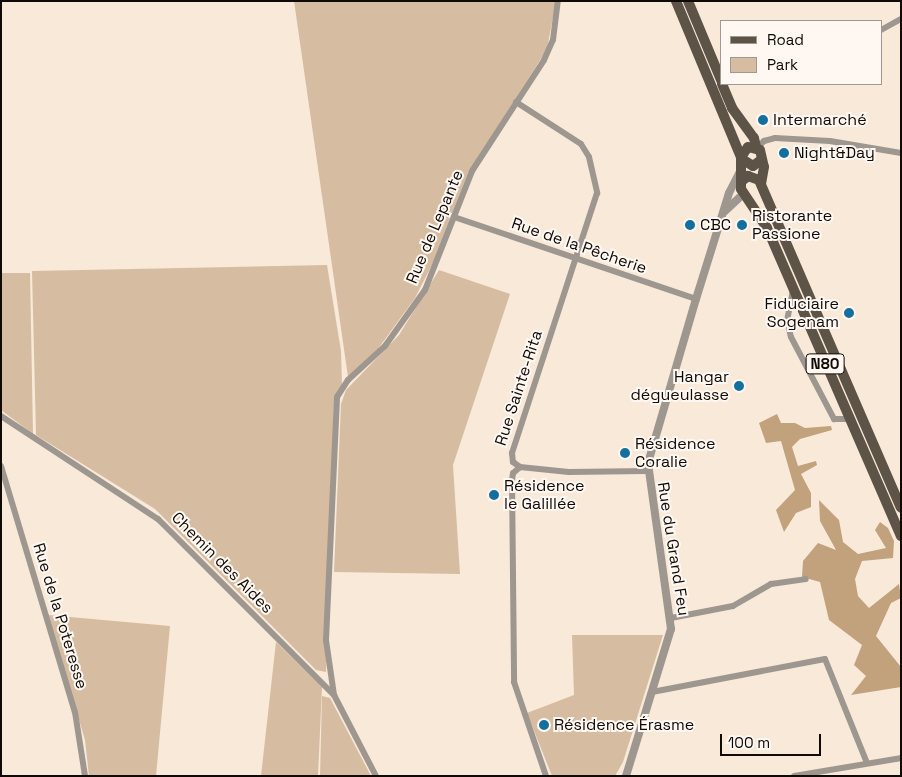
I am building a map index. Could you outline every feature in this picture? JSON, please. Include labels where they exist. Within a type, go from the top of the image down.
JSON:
[{"type":"main road","name":"N80","points":[[676,1],[741,162],[741,188],[767,228],[848,419],[901,536]]},
{"type":"main road","points":[[688,1],[720,78]]},
{"type":"main road","name":"N80","points":[[722,85],[732,108],[754,138],[764,172],[761,185],[901,508]]},
{"type":"main road","points":[[757,147],[748,147],[741,162],[752,166],[761,160]]},
{"type":"main road","points":[[752,176],[761,185],[756,195],[741,188],[752,176]]},
{"type":"street","name":"Rue de Lepante","points":[[334,695],[326,640],[336,454],[334,410],[343,386],[385,346],[415,306],[437,263],[472,171],[553,40],[558,1]]},
{"type":"street","points":[[882,29],[901,19]]},
{"type":"street","name":"Rue Sainte-Rita","points":[[516,102],[581,144],[589,157],[597,193],[512,453],[513,462],[520,467],[513,473],[512,480],[515,695],[546,776]]},
{"type":"street","points":[[757,147],[764,141],[775,138],[830,141],[901,152]]},
{"type":"street","name":"Rue du Grand Feu","points":[[725,211],[741,188]]},
{"type":"street","name":"Rue du Grand Feu","points":[[626,776],[652,692],[671,618],[647,471],[651,449],[696,298],[725,211],[741,188]]},
{"type":"street","name":"Rue de la Pêcherie","points":[[454,218],[575,260],[696,298]]},
{"type":"street","points":[[793,290],[787,320],[791,336],[834,420],[848,419]]},
{"type":"street","name":"Chemin des Aides","points":[[1,416],[158,519],[334,695],[376,776]]},
{"type":"street","name":"Rue de la Poteresse","points":[[1,466],[75,712],[85,776]]},
{"type":"street","points":[[520,467],[569,472],[647,471]]},
{"type":"street","points":[[671,618],[733,606],[771,584],[806,579]]},
{"type":"street","points":[[652,692],[825,659],[867,763]]},
{"type":"street","points":[[794,776],[901,758]]},
{"type":"green space","points":[[294,1],[556,1],[547,49],[470,171],[435,259],[415,298],[375,353],[348,377]]},
{"type":"green space","points":[[327,265],[341,351],[342,385],[334,403],[326,672],[316,670],[155,509],[36,435],[32,271]]},
{"type":"green space","points":[[439,270],[510,294],[453,465],[460,574],[334,572],[341,404],[346,390],[399,335]]},
{"type":"green space","points":[[1,273],[30,273],[33,434],[1,410]]},
{"type":"green space","points":[[48,615],[170,626],[156,776],[89,776],[85,740]]},
{"type":"green space","points":[[572,635],[663,635],[623,762],[615,776],[552,776],[527,713],[574,695]]},
{"type":"green space","points":[[276,642],[322,687],[318,776],[261,776]]},
{"type":"green space","points":[[322,696],[330,698],[371,776],[320,776]]},
{"type":"shaded area","points":[[777,414],[781,423],[795,423],[805,428],[831,426],[832,430],[800,439],[792,447],[798,466],[816,461],[817,465],[801,474],[811,493],[811,507],[796,513],[784,532],[776,510],[795,490],[781,441],[766,443],[759,423]]},
{"type":"shaded area","points":[[819,500],[839,520],[843,542],[858,554],[886,548],[875,530],[880,522],[888,528],[894,541],[893,558],[862,561],[855,579],[858,596],[869,608],[899,584],[901,598],[891,603],[876,636],[901,667],[901,687],[851,695],[866,676],[854,665],[862,645],[829,620],[820,582],[802,577],[803,561],[818,543],[836,550],[820,521]]},
{"type":"place","name":"Intermarché","points":[[763,120]]},
{"type":"place","name":"Night&Day","points":[[784,153]]},
{"type":"place","name":"CBC","points":[[690,225]]},
{"type":"place","name":"Ristorante Passione","points":[[742,225]]},
{"type":"place","name":"Fiduciaire Sogenam","points":[[849,313]]},
{"type":"place","name":"Hangar dégueulasse","points":[[739,386]]},
{"type":"place","name":"Résidence Coralie","points":[[625,453]]},
{"type":"place","name":"Résidence le Galillée","points":[[494,495]]},
{"type":"place","name":"Résidence Érasme","points":[[544,725]]}]
